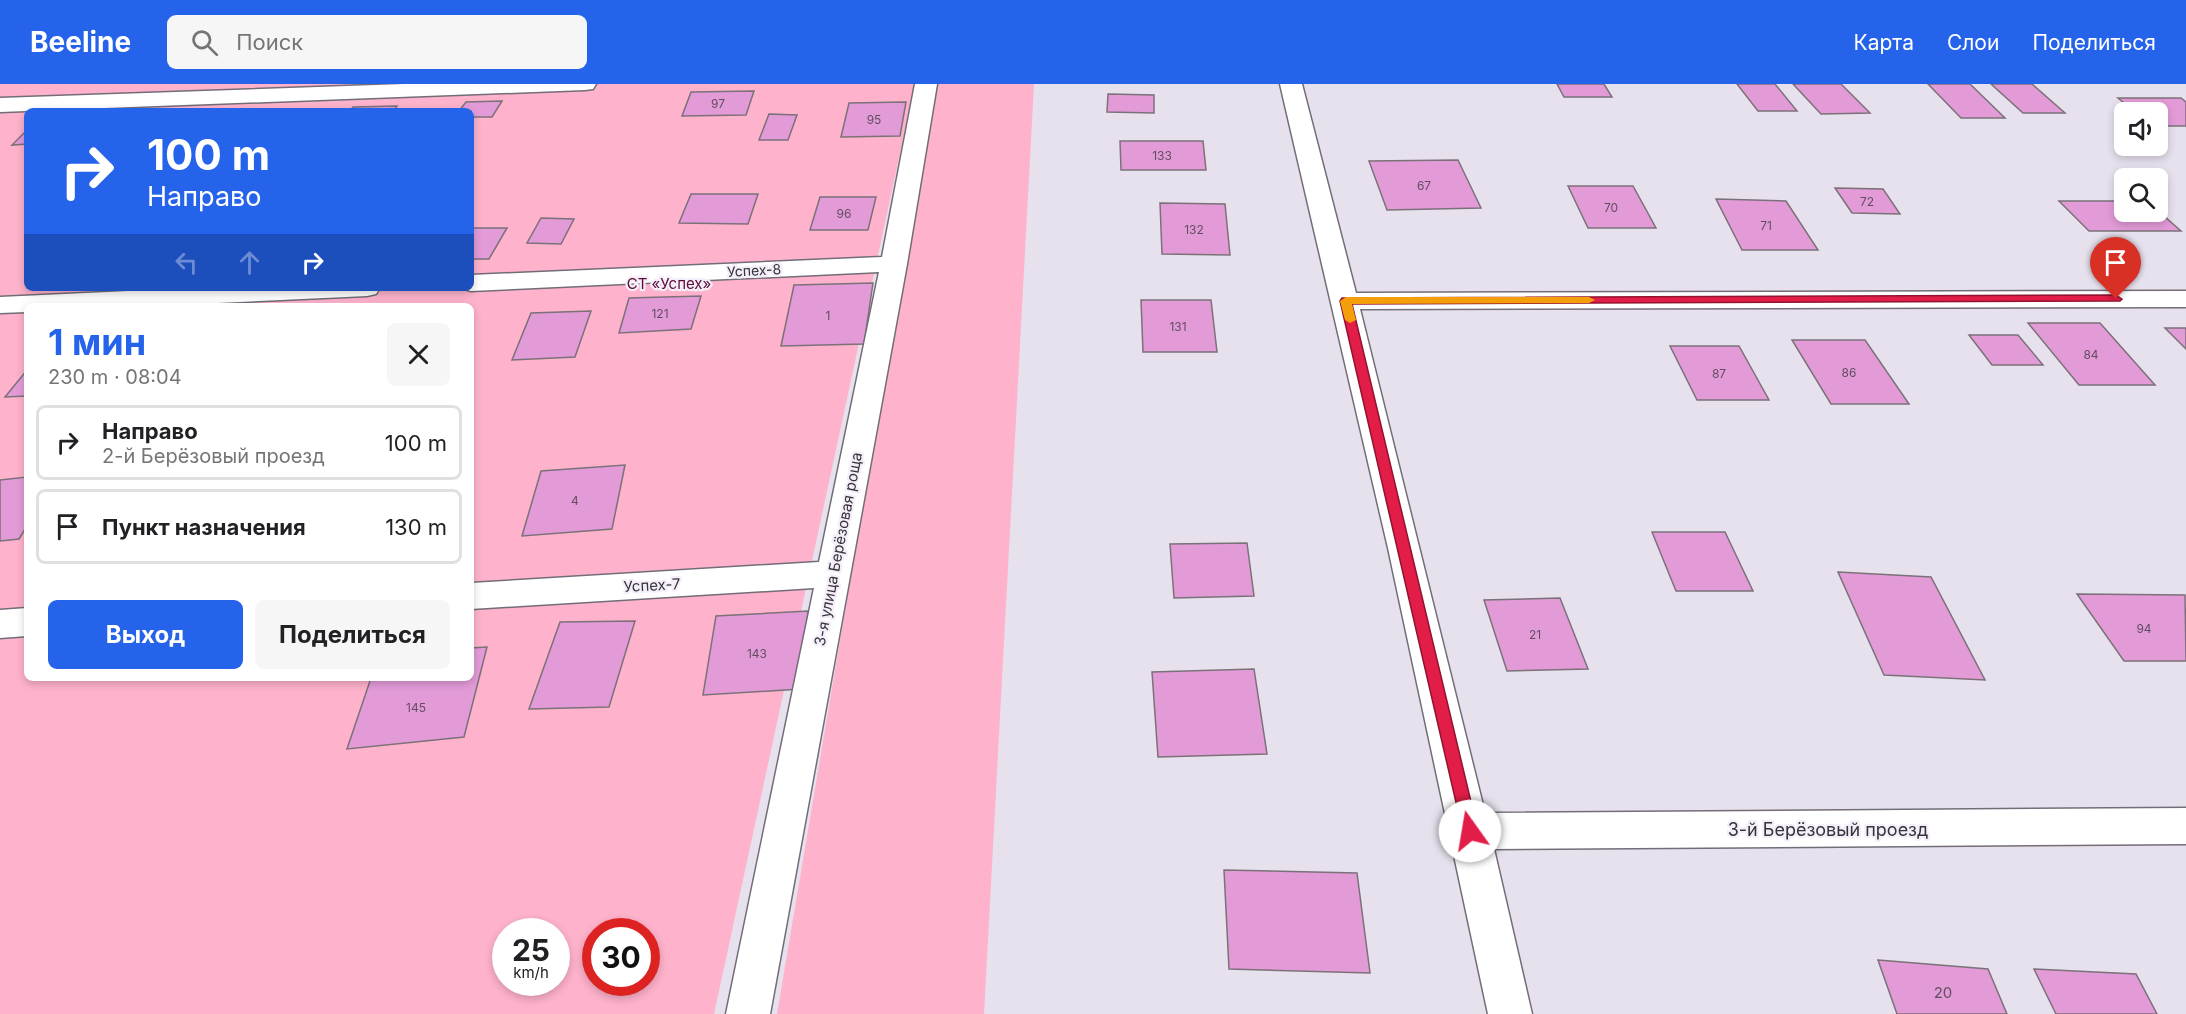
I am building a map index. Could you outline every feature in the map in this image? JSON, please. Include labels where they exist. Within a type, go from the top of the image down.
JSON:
[{"type":"street","points":[[0,105],[585,84]]},
{"type":"street","name":"3-я улица Берёзовая роща","points":[[748,1014],[894,264],[926,84]]},
{"type":"street","points":[[1291,84],[1346,301],[1470,831],[1510,1014]]},
{"type":"street","name":"Успех-8","points":[[474,283],[894,264]]},
{"type":"street","points":[[43,303],[302,291]]},
{"type":"street","points":[[1346,301],[2186,299]]},
{"type":"street","points":[[0,305],[24,304]]},
{"type":"street","name":"Успех-7","points":[[474,596],[832,574]]},
{"type":"street","points":[[0,624],[24,622]]},
{"type":"street","name":"3-й Берёзовый проезд","points":[[1470,831],[2186,826]]},
{"type":"green space","name":"СТ «Успех»","points":[[0,84],[915,84],[714,1014],[0,1014]]},
{"type":"green space","points":[[934,84],[1034,84],[984,1014],[777,1014]]},
{"type":"building","points":[[1557,84],[1604,84],[1612,97],[1564,97]]},
{"type":"building","points":[[1737,84],[1775,84],[1797,111],[1758,111]]},
{"type":"building","points":[[1793,84],[1841,84],[1870,113],[1821,114]]},
{"type":"building","points":[[1928,84],[1970,84],[2005,118],[1961,118]]},
{"type":"building","points":[[1991,84],[2032,84],[2065,113],[2023,113]]},
{"type":"building","points":[[754,91],[746,115],[682,116],[691,92]]},
{"type":"building","points":[[1108,94],[1154,95],[1154,113],[1107,112]]},
{"type":"building","points":[[2118,98],[2181,98],[2186,102],[2186,126],[2168,126],[2168,102],[2123,102]]},
{"type":"building","points":[[502,101],[492,117],[474,117],[474,108],[461,108],[466,102]]},
{"type":"building","points":[[906,102],[900,136],[841,137],[849,103]]},
{"type":"building","points":[[397,106],[396,108],[353,107]]},
{"type":"building","points":[[769,114],[797,115],[788,140],[759,140]]},
{"type":"building","points":[[24,133],[24,144],[12,145]]},
{"type":"building","points":[[1120,141],[1203,141],[1206,170],[1121,170]]},
{"type":"building","points":[[1458,160],[1481,208],[1387,210],[1369,161]]},
{"type":"building","points":[[1568,186],[1633,186],[1656,228],[1588,228]]},
{"type":"building","points":[[1835,188],[1883,189],[1900,214],[1852,213]]},
{"type":"building","points":[[691,194],[758,194],[748,224],[679,223]]},
{"type":"building","points":[[820,197],[876,197],[868,230],[810,230]]},
{"type":"building","points":[[1716,199],[1786,201],[1818,250],[1742,250]]},
{"type":"building","points":[[2059,201],[2114,201],[2114,222],[2168,222],[2168,220],[2181,231],[2089,231]]},
{"type":"building","points":[[1160,203],[1225,204],[1230,255],[1162,254]]},
{"type":"building","points":[[541,218],[574,219],[561,244],[527,243]]},
{"type":"building","points":[[474,228],[507,228],[489,259],[474,259]]},
{"type":"building","points":[[873,283],[864,344],[781,346],[794,285]]},
{"type":"building","points":[[701,296],[691,329],[619,333],[629,298]]},
{"type":"building","points":[[1141,300],[1211,300],[1217,352],[1143,352]]},
{"type":"building","points":[[591,311],[575,357],[512,360],[531,313]]},
{"type":"building","points":[[2028,323],[2100,323],[2155,385],[2079,385]]},
{"type":"building","points":[[2165,328],[2186,328],[2186,349]]},
{"type":"building","points":[[1969,335],[2018,335],[2043,365],[1992,365]]},
{"type":"building","points":[[1792,340],[1865,340],[1909,404],[1831,404]]},
{"type":"building","points":[[1670,346],[1739,346],[1769,400],[1697,400]]},
{"type":"building","points":[[24,374],[24,396],[5,397]]},
{"type":"building","points":[[625,465],[612,529],[522,536],[541,471]]},
{"type":"building","points":[[24,477],[24,531],[19,539],[0,541],[0,480]]},
{"type":"building","points":[[1652,532],[1725,532],[1753,591],[1676,591]]},
{"type":"building","points":[[1247,543],[1254,596],[1174,598],[1170,544]]},
{"type":"building","points":[[1838,572],[1931,577],[1985,680],[1884,675]]},
{"type":"building","points":[[2077,594],[2185,595],[2186,661],[2124,661]]},
{"type":"building","points":[[1560,598],[1588,669],[1507,671],[1484,600]]},
{"type":"building","points":[[808,611],[801,689],[703,695],[716,616]]},
{"type":"building","points":[[635,621],[609,707],[529,709],[560,622]]},
{"type":"building","points":[[487,647],[464,737],[347,749],[370,681],[474,681],[474,648]]},
{"type":"building","points":[[1254,669],[1267,754],[1158,757],[1152,672]]},
{"type":"building","points":[[1224,870],[1357,873],[1370,973],[1229,969]]},
{"type":"building","points":[[1878,960],[1988,969],[2007,1014],[1897,1014]]},
{"type":"building","points":[[2034,969],[2136,974],[2157,1014],[2056,1014]]},
{"type":"slow traffic","points":[[1350,320],[1346,301],[1589,300]]},
{"type":"route","points":[[1470,831],[1346,301],[2116,299]]}]
